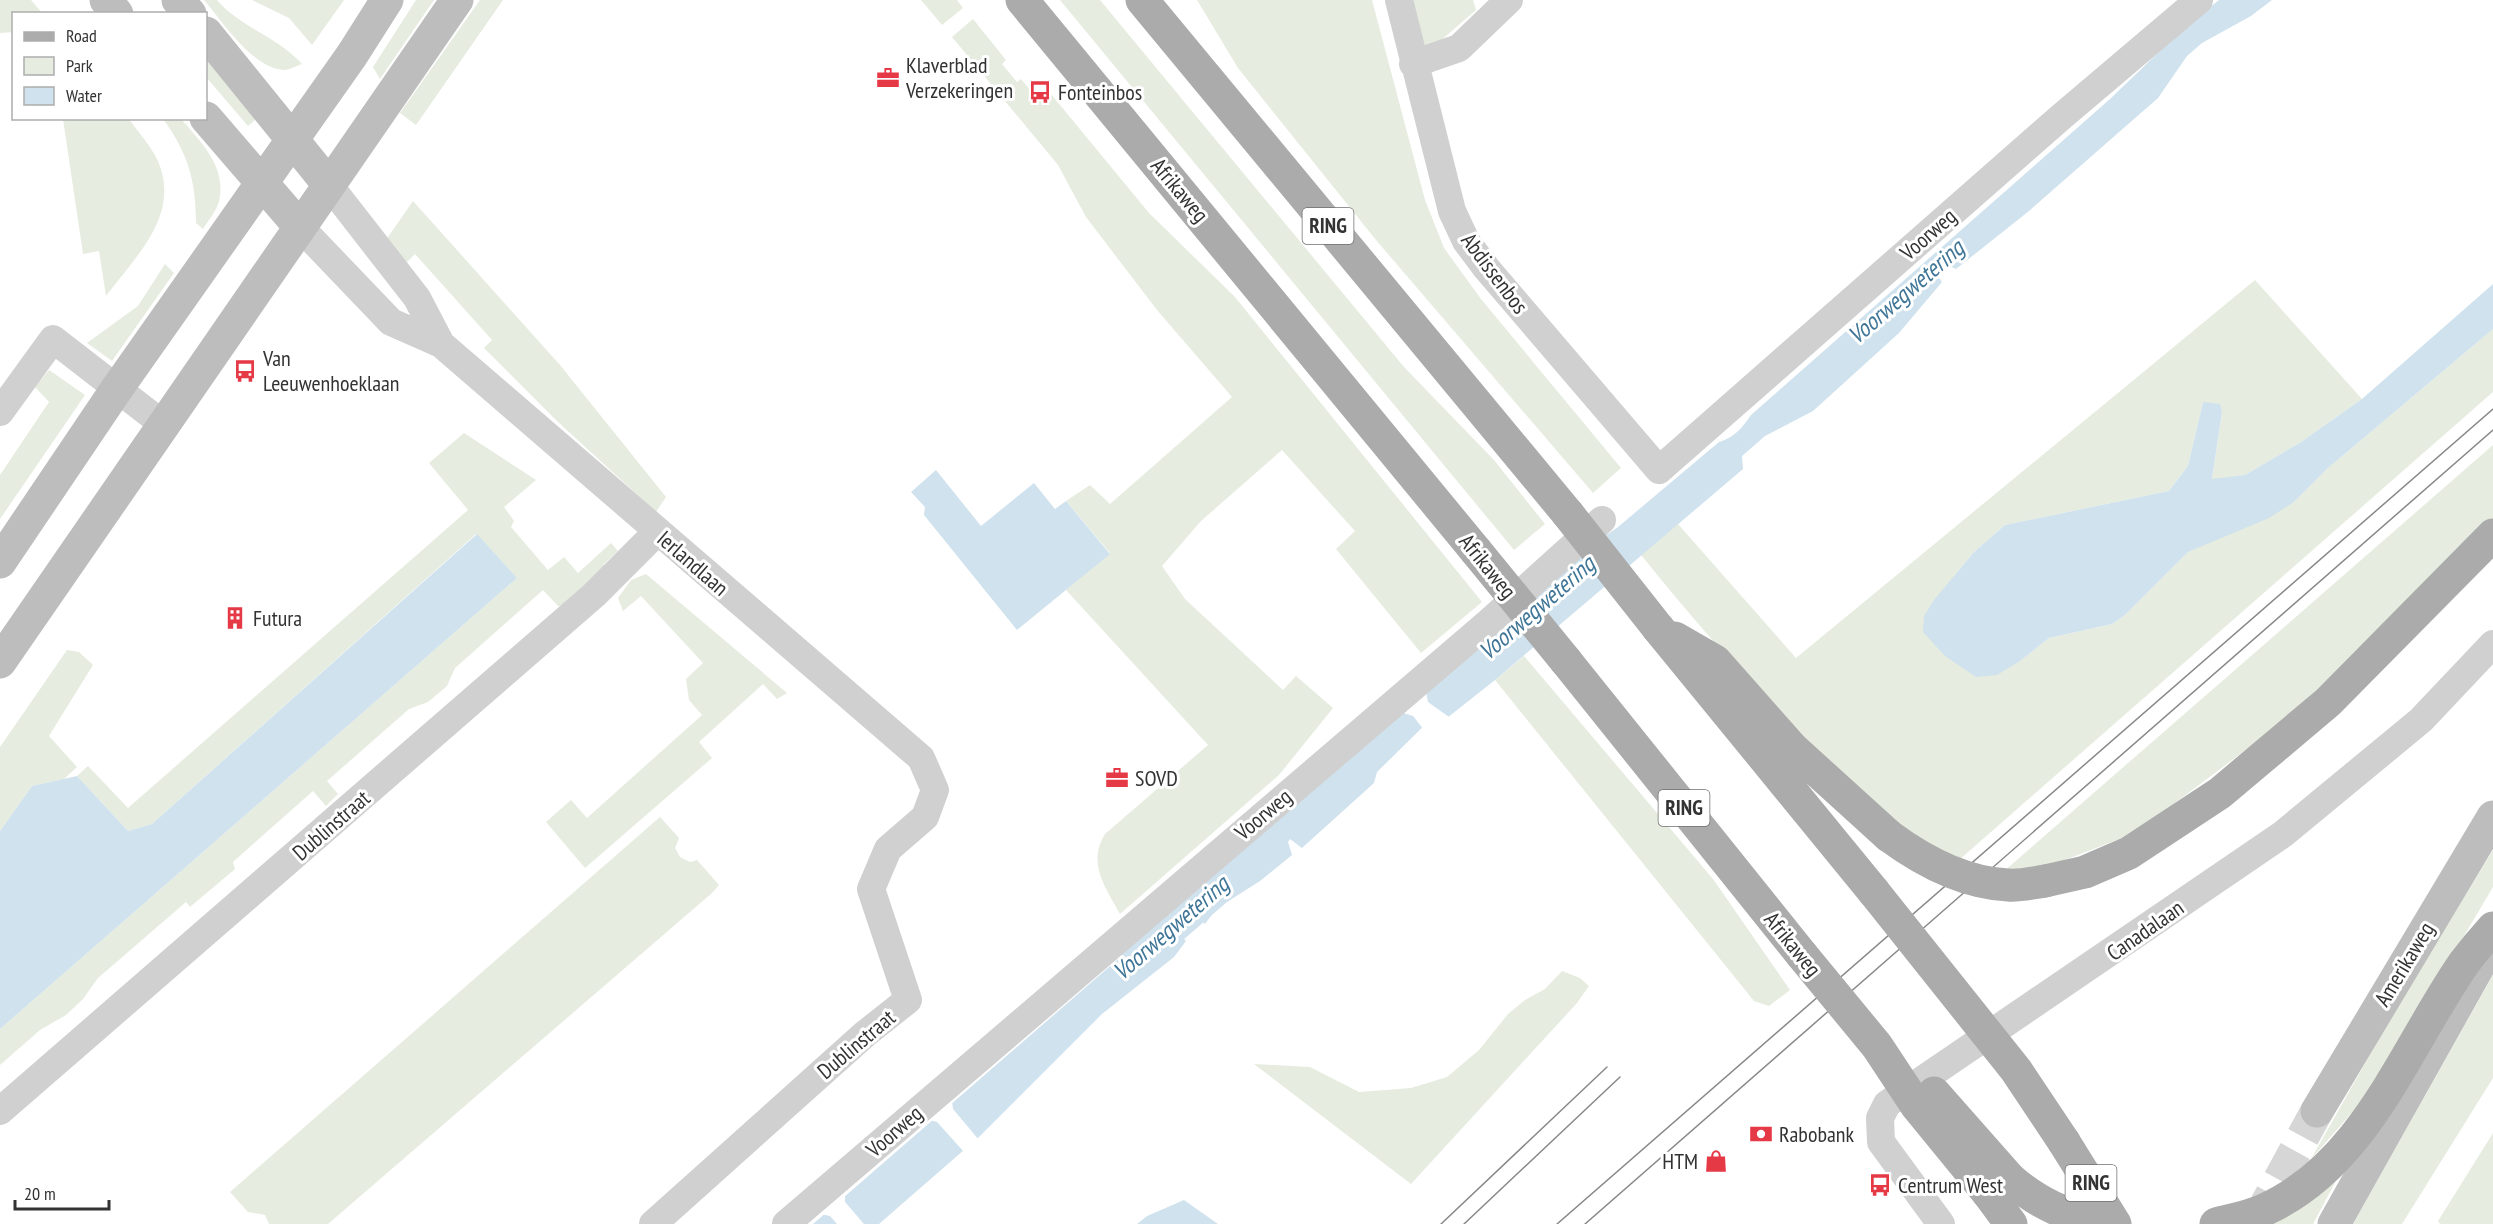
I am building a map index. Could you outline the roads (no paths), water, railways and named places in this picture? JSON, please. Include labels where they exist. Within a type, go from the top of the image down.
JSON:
[{"type":"main road","name":"Afrikaweg","points":[[1022,0],[1566,661],[1877,1046],[1931,1089],[1998,1185]]},
{"type":"main road","name":"RING","points":[[1142,0],[1568,514],[2016,1070],[2115,1224]]},
{"type":"main road","points":[[1658,627],[1714,661],[1792,748],[1889,836],[1936,866],[1978,880],[2009,886],[2085,872],[2129,853],[2220,793],[2328,702],[2493,535]]},
{"type":"main road","points":[[2216,1224],[2264,1210],[2313,1180],[2343,1151],[2369,1117],[2464,962],[2493,928]]},
{"type":"main road","points":[[1998,1185],[2011,1224]]},
{"type":"main road","points":[[1998,1185],[2029,1196],[2073,1217],[2106,1224]]},
{"type":"street","points":[[106,0],[115,12]]},
{"type":"street","points":[[178,0],[188,12]]},
{"type":"street","points":[[0,562],[116,390],[387,0]]},
{"type":"street","points":[[0,662],[457,0]]},
{"type":"street","name":"Abdissenbos","points":[[1399,0],[1413,64],[1452,211],[1466,241],[1487,269],[1659,470]]},
{"type":"street","points":[[1413,64],[1459,48],[1509,0]]},
{"type":"street","name":"Voorweg","points":[[1659,470],[2061,117],[2199,0]]},
{"type":"street","points":[[207,34],[293,138],[328,185]]},
{"type":"street","points":[[207,119],[300,227]]},
{"type":"street","name":"Ierlandlaan","points":[[328,185],[417,298],[441,344]]},
{"type":"street","name":"Ierlandlaan","points":[[300,227],[391,322],[441,344],[921,758],[934,790]]},
{"type":"street","points":[[0,412],[53,339],[164,425]]},
{"type":"street","name":"Voorweg","points":[[786,1224],[1488,623],[1602,520]]},
{"type":"street","name":"Dublinstraat","points":[[0,1111],[567,619],[657,532]]},
{"type":"street","name":"Canadalaan","points":[[1941,1224],[1881,1142],[1880,1118],[1887,1104],[2283,834],[2421,720],[2493,644]]},
{"type":"street","name":"Dublinstraat","points":[[653,1224],[864,1034],[908,1000],[871,889],[888,849],[925,817],[934,790]]},
{"type":"street","name":"Amerikaweg","points":[[2317,1112],[2493,817]]},
{"type":"street","points":[[2334,1224],[2493,941]]},
{"type":"water","points":[[2219,0],[2272,0],[2251,16],[2202,43],[2187,56],[2158,98],[2029,211],[1956,269],[1950,266],[1939,278],[1942,282],[1899,333],[1813,411],[1765,436],[1742,456],[1743,469],[1495,680],[1447,718],[1438,712],[1377,772],[1374,783],[1302,848],[1290,839],[1288,842],[1292,855],[1260,881],[1216,909],[1205,924],[1187,906],[1185,899],[1574,558],[1618,527],[1719,442],[1738,432],[1751,415],[2110,99],[2183,29]]},
{"type":"water","points":[[2493,284],[2493,329],[2328,468],[2294,502],[2269,518],[2188,552],[2125,615],[2112,624],[2049,638],[2020,661],[1997,675],[1976,677],[1945,656],[1923,632],[1924,616],[1934,600],[1974,552],[2005,525],[2169,491],[2188,466],[2203,402],[2220,404],[2222,412],[2212,479],[2245,475],[2301,442],[2362,399]]},
{"type":"water","points":[[936,470],[981,526],[1034,483],[1055,509],[1066,501],[1110,554],[1017,630],[924,515],[925,507],[911,492]]},
{"type":"water","points":[[477,534],[517,578],[0,1029],[0,831],[32,786],[77,776],[128,831],[152,824]]},
{"type":"water","points":[[1162,921],[1168,923],[1186,941],[1174,957],[1102,1014],[980,1136],[879,1224],[813,1224]]},
{"type":"water","points":[[1184,1200],[1218,1224],[1137,1224],[1147,1216]]},
{"type":"waterway","name":"Voorwegwetering","points":[[1138,957],[1226,881]]},
{"type":"tunnel","points":[[2256,1223],[2317,1111]]},
{"type":"tram line","points":[[1557,1224],[2493,409]]},
{"type":"tram line","points":[[1585,1224],[2493,430]]},
{"type":"tram line","points":[[1441,1224],[1607,1067]]},
{"type":"tram line","points":[[1464,1224],[1620,1077]]},
{"type":"place","name":"Klaverblad Verzekeringen","points":[[888,78]]},
{"type":"place","name":"Fonteinbos","points":[[1040,92]]},
{"type":"place","name":"Van Leeuwenhoeklaan","points":[[245,371]]},
{"type":"place","name":"Futura","points":[[235,618]]},
{"type":"place","name":"SOVD","points":[[1117,778]]},
{"type":"place","name":"Rabobank","points":[[1761,1134]]},
{"type":"place","name":"HTM","points":[[1716,1161]]},
{"type":"place","name":"Centrum West","points":[[1880,1185]]}]
